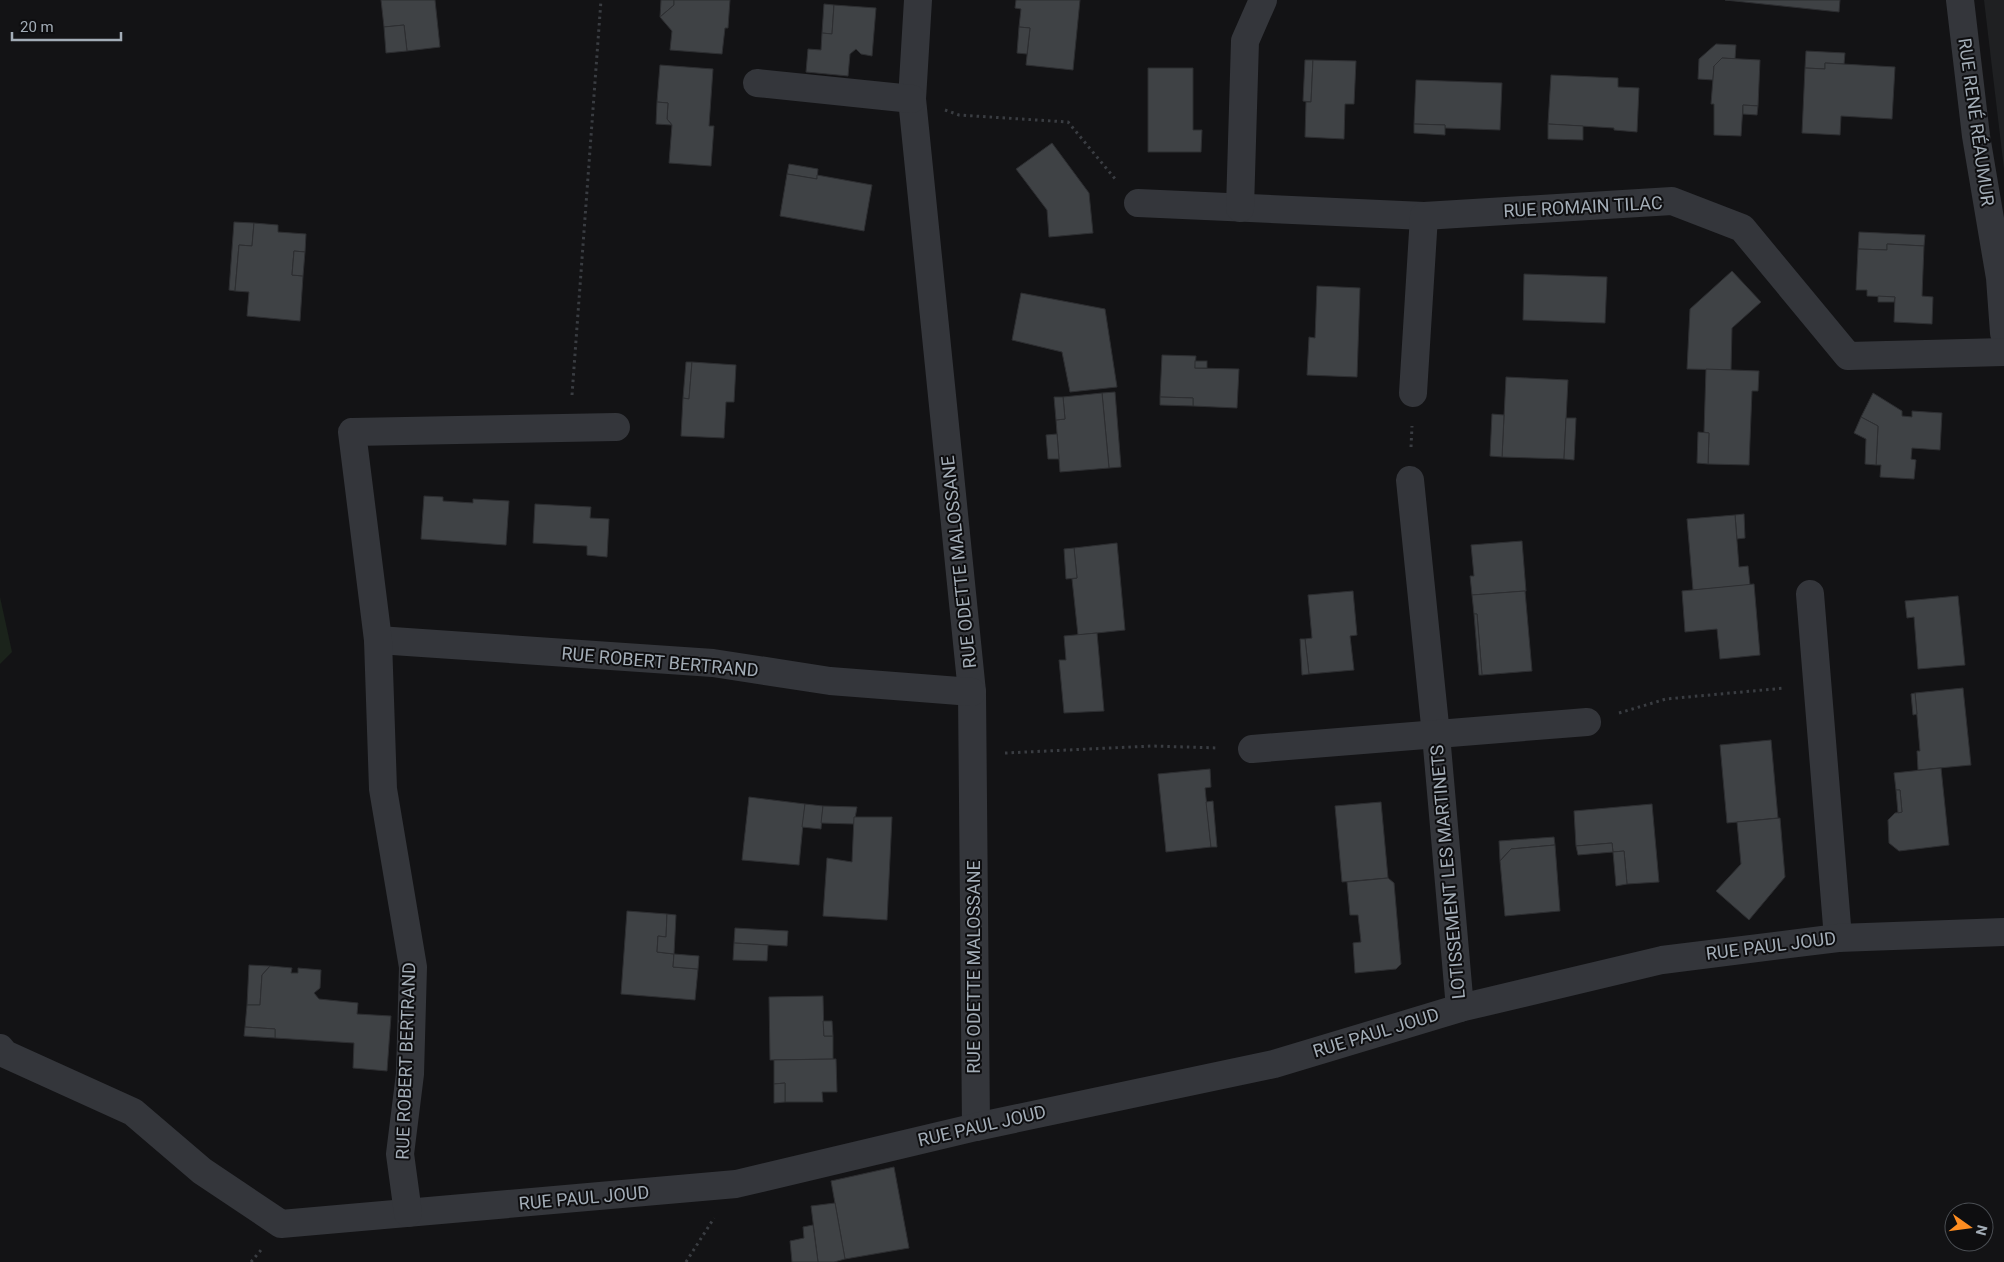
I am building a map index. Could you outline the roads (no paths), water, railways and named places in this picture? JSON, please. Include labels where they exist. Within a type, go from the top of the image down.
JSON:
[{"type":"street","name":"RUE ODETTE MALOSSANE","points":[[918,0],[912,99],[972,692],[976,1127]]},
{"type":"street","points":[[1240,208],[1245,41],[1263,0]]},
{"type":"street","name":"RUE RENÉ RÉAUMUR","points":[[1960,0],[1976,136],[2000,278],[2004,333]]},
{"type":"street","points":[[757,83],[912,99]]},
{"type":"street","name":"RUE ROMAIN TILAC","points":[[1424,216],[1672,201],[1742,228],[1848,356],[2004,352]]},
{"type":"street","points":[[1138,203],[1424,216],[1413,393]]},
{"type":"street","name":"RUE ROBERT BERTRAND","points":[[408,1213],[400,1154],[410,1074],[413,967],[384,789],[378,640],[352,432],[616,427]]},
{"type":"street","name":"LOTISSEMENT LES MARTINETS","points":[[1410,480],[1436,735],[1460,1008]]},
{"type":"street","points":[[1810,594],[1838,938]]},
{"type":"street","name":"RUE ROBERT BERTRAND","points":[[378,640],[713,663],[830,681],[972,692]]},
{"type":"street","name":"LOTISSEMENT LES MARTINETS","points":[[1252,749],[1587,722]]},
{"type":"street","name":"RUE PAUL JOUD","points":[[0,1048],[4,1054],[132,1112],[202,1171],[281,1224],[736,1184],[976,1127],[1274,1064],[1460,1008],[1662,960],[1838,938],[2004,932]]}]
